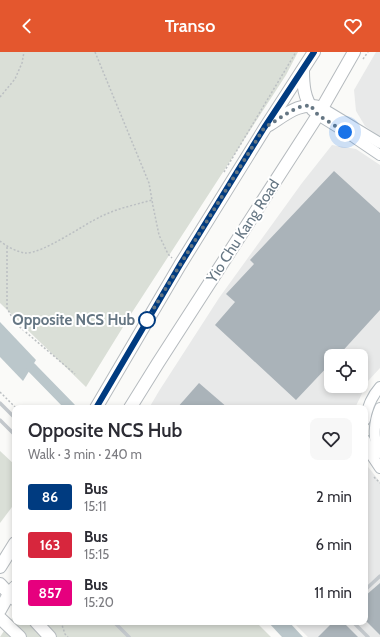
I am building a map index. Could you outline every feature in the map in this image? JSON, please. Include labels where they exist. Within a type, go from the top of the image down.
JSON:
[{"type":"main road","points":[[98,405],[180,265],[264,128],[314,52]]},
{"type":"main road","name":"Yio Chu Kang Road","points":[[132,405],[316,109],[354,52]]},
{"type":"main road","points":[[303,70],[304,92],[316,109]]},
{"type":"main road","points":[[264,128],[300,107],[316,109]]},
{"type":"main road","points":[[0,550],[12,542]]},
{"type":"main road","points":[[0,567],[12,548]]},
{"type":"main road","points":[[0,584],[12,592]]},
{"type":"main road","points":[[0,610],[12,594]]},
{"type":"main road","points":[[0,618],[20,637]]},
{"type":"street","points":[[316,109],[380,144]]},
{"type":"street","points":[[316,109],[380,155]]},
{"type":"street","points":[[368,408],[375,393],[380,388]]},
{"type":"street","points":[[380,408],[374,433],[380,453]]},
{"type":"street","points":[[368,448],[380,467]]},
{"type":"lane","points":[[0,403],[12,415]]},
{"type":"lane","points":[[0,420],[12,432]]},
{"type":"lane","points":[[368,587],[380,576]]},
{"type":"lane","points":[[117,625],[129,637]]},
{"type":"lane","points":[[356,625],[368,637]]},
{"type":"path","points":[[0,97],[15,79],[22,63],[24,52]]},
{"type":"path","points":[[95,52],[149,183],[159,235],[168,254],[180,265]]},
{"type":"path","points":[[0,241],[8,247],[25,253],[36,251],[101,216],[119,209],[152,200]]},
{"type":"path","points":[[8,247],[7,308],[15,323],[75,374]]},
{"type":"path","points":[[0,392],[13,405]]},
{"type":"path","points":[[62,625],[68,637]]},
{"type":"shaded area","points":[[0,52],[298,52],[286,75],[131,314],[86,387],[0,303]]},
{"type":"shaded area","points":[[376,52],[380,52],[380,137],[365,126],[356,111],[354,90]]},
{"type":"shaded area","points":[[332,145],[356,149],[380,165],[380,368],[368,381],[368,349],[324,349],[324,393],[362,393],[356,405],[151,405],[219,298],[302,183]]},
{"type":"shaded area","points":[[0,322],[36,360],[23,381],[0,357]]},
{"type":"shaded area","points":[[0,451],[12,462],[12,507],[0,523]]},
{"type":"shaded area","points":[[368,467],[380,482],[380,637],[308,637],[296,625],[368,625]]},
{"type":"shaded area","points":[[12,619],[12,625],[259,625],[271,637],[0,637]]},
{"type":"shaded area","points":[[271,625],[292,625],[303,637],[282,637]]},
{"type":"building","points":[[334,171],[380,213],[380,310],[344,349],[324,349],[324,370],[296,400],[215,325],[235,302],[226,294],[254,264],[250,260]]},
{"type":"building","points":[[199,383],[225,405],[180,405]]},
{"type":"building","points":[[380,583],[380,635],[368,623],[368,593]]},
{"type":"building","points":[[330,625],[346,625],[358,637],[318,637]]},
{"type":"waterway","points":[[31,367],[68,405]]},
{"type":"bus line","name":"86","points":[[98,405],[180,265],[264,128],[314,52]]},
{"type":"place","name":"Opposite NCS Hub","points":[[147,320]]},
{"type":"route","points":[[147,320],[145,323],[264,128],[291,111],[306,105],[310,105],[318,115],[345,132]]}]
